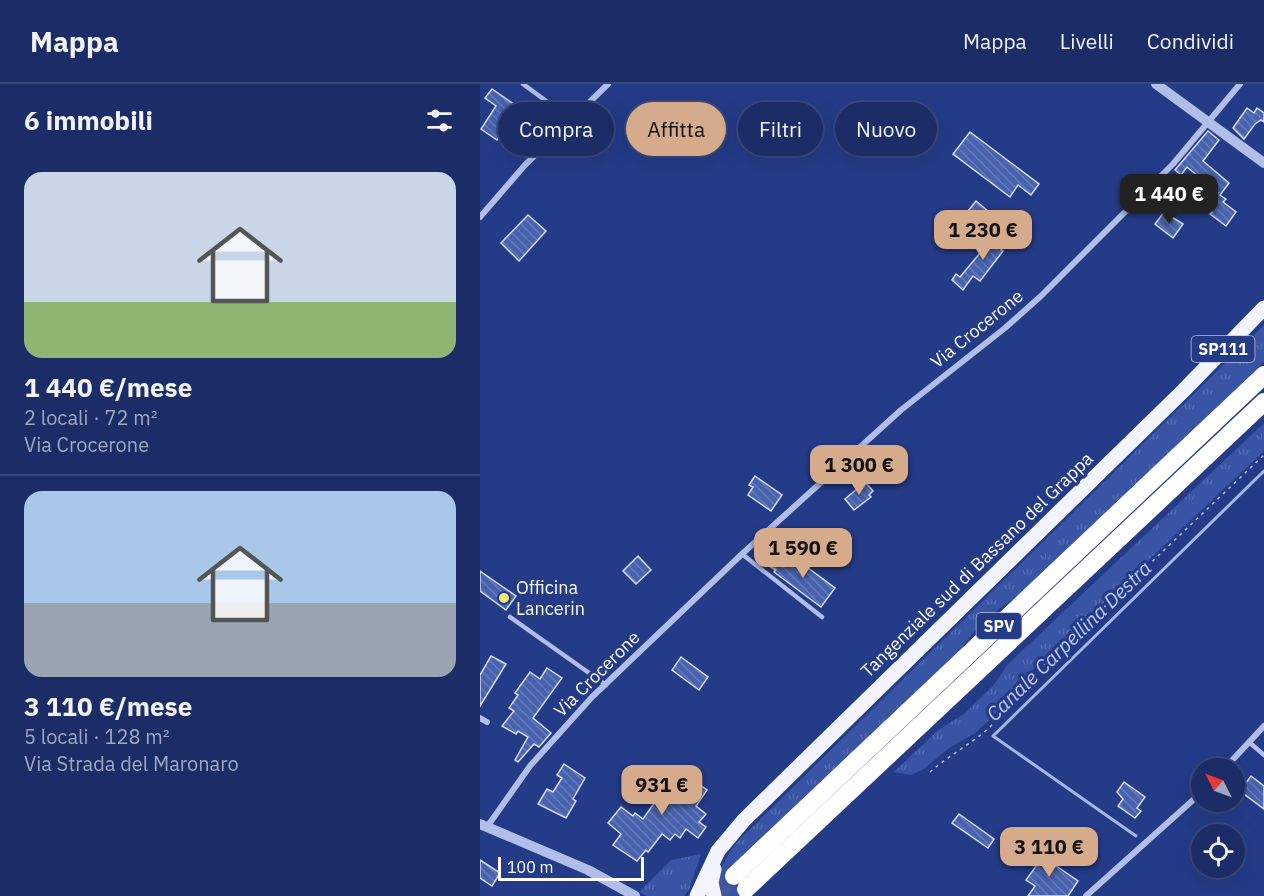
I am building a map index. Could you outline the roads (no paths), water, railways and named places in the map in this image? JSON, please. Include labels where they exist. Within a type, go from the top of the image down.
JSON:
[{"type":"highway","name":"SPV","points":[[1264,375],[740,883],[1264,402]]},
{"type":"main road","name":"Tangenziale sud di Bassano del Grappa","points":[[697,896],[718,851],[744,820],[1264,308]]},
{"type":"main road","name":"Tangenziale sud di Bassano del Grappa","points":[[714,896],[711,883],[718,851]]},
{"type":"street","points":[[590,102],[608,84]]},
{"type":"street","points":[[1156,84],[1264,163]]},
{"type":"street","name":"Via Crocerone","points":[[483,826],[530,766],[606,685],[742,554],[922,391],[1005,328],[1041,296],[1173,164],[1240,84]]},
{"type":"street","points":[[480,217],[534,156]]},
{"type":"street","points":[[480,718],[487,722]]},
{"type":"street","points":[[1234,758],[1264,726]]},
{"type":"street","points":[[1086,896],[1191,802]]},
{"type":"street","points":[[483,826],[588,870],[635,896]]},
{"type":"lane","points":[[523,84],[548,102]]},
{"type":"lane","points":[[742,554],[822,617]]},
{"type":"lane","points":[[510,618],[606,685]]},
{"type":"lane","points":[[1249,742],[1264,754]]},
{"type":"waterway","name":"Canale Carpellina Destra","points":[[1136,836],[993,736],[1264,471]]},
{"type":"tunnel","points":[[713,896],[734,876]]},
{"type":"place","name":"Officina Lancerin","points":[[504,598]]}]
